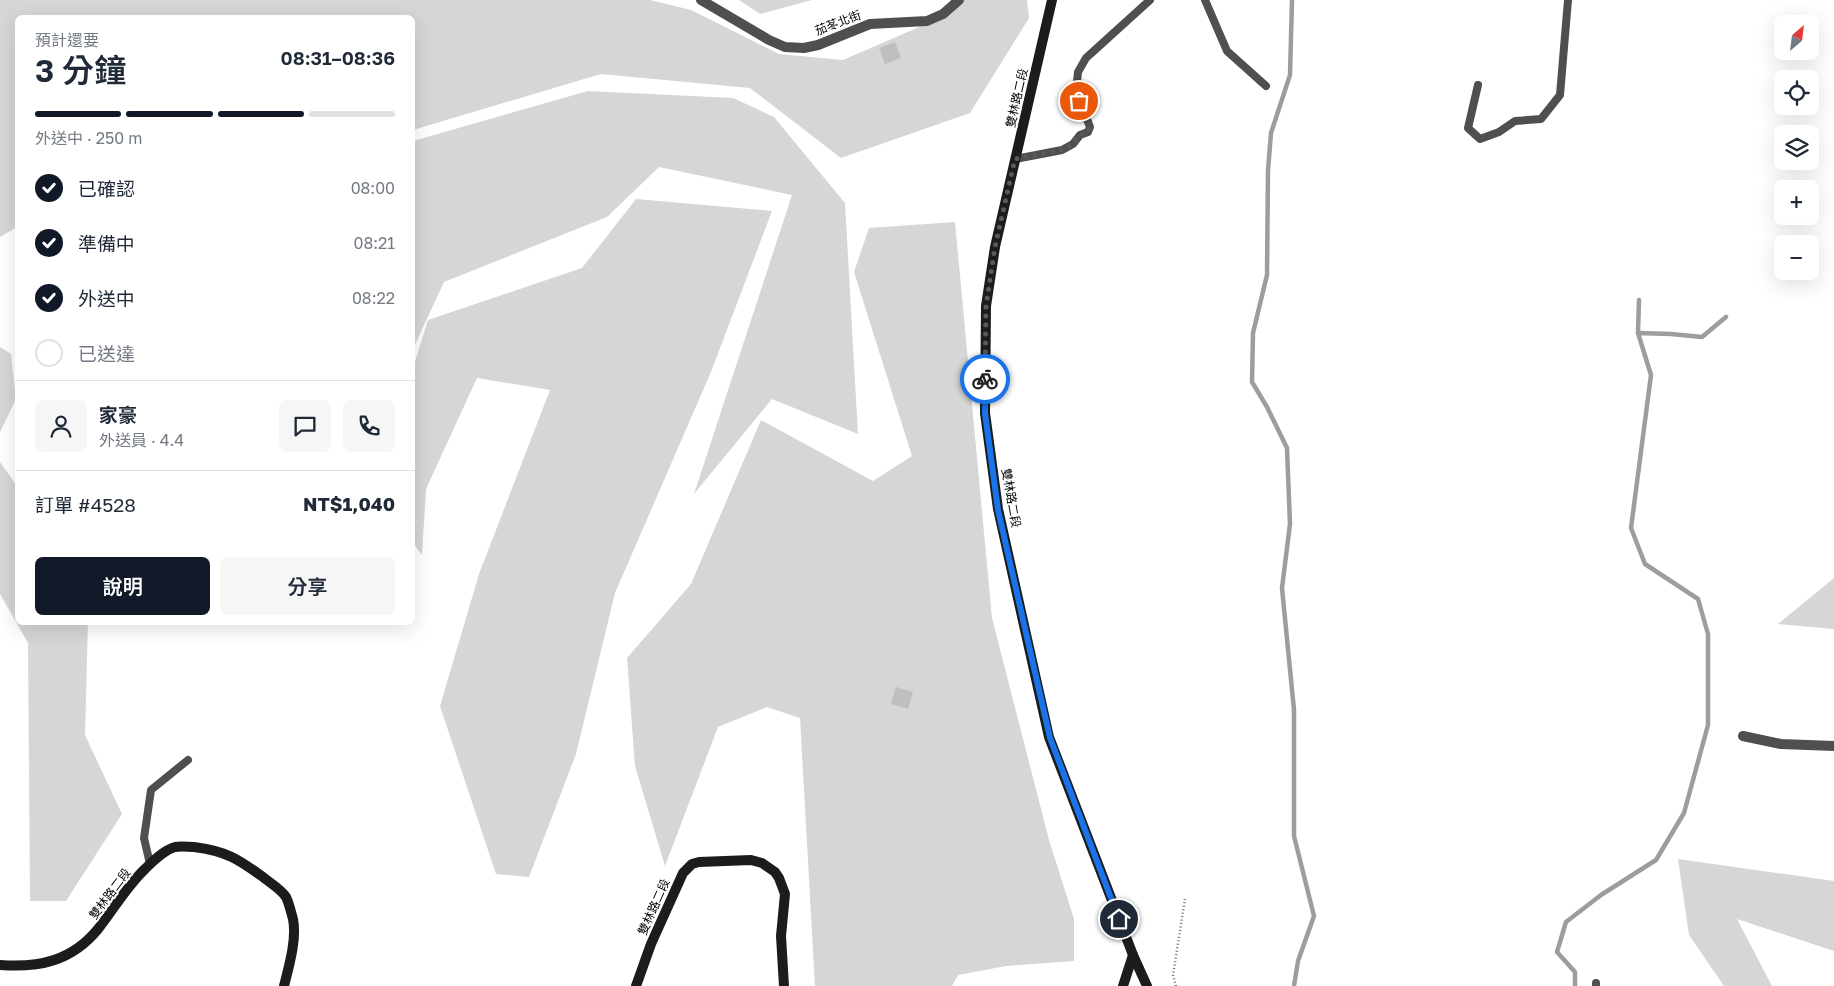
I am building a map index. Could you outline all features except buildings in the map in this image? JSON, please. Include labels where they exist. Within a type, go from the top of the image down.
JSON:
[{"type":"street","name":"茄苳北街","points":[[701,0],[768,40],[785,47],[804,48],[818,45],[870,24],[927,21],[943,14],[959,0]]},
{"type":"street","name":"雙林路二段","points":[[1052,0],[995,247],[986,306],[985,413],[998,510],[1050,738],[1133,955],[1147,986]]},
{"type":"street","points":[[1744,736],[1781,744],[1834,746]]},
{"type":"street","name":"雙林路二段","points":[[0,965],[20,967],[55,962],[84,945],[98,930],[124,892],[150,864],[165,852],[176,847],[210,849],[231,856],[276,887],[286,897],[293,919],[293,935],[284,986]]},
{"type":"street","name":"雙林路二段","points":[[636,986],[651,944],[683,872],[692,864],[699,862],[752,860],[762,863],[775,872],[783,886],[785,894],[781,936],[784,986]]},
{"type":"street","points":[[1123,986],[1133,955]]},
{"type":"lane","points":[[1015,159],[1062,150],[1073,144],[1080,135],[1088,132],[1090,127],[1076,91],[1078,72],[1086,58],[1150,0]]},
{"type":"lane","points":[[1205,0],[1227,51],[1266,86]]},
{"type":"lane","points":[[1478,85],[1468,128],[1480,139],[1499,132],[1515,121],[1541,119],[1560,95],[1568,0]]},
{"type":"lane","points":[[150,864],[144,838],[151,790],[188,760]]},
{"type":"path","points":[[1176,986],[1173,975],[1185,899]]},
{"type":"shaded area","points":[[0,0],[650,0],[691,10],[779,54],[843,60],[949,14],[962,0],[1027,0],[1029,18],[970,113],[841,158],[750,88],[601,74],[415,129],[415,15],[15,15],[15,228],[0,237]]},
{"type":"shaded area","points":[[739,0],[812,0],[760,14]]},
{"type":"shaded area","points":[[588,91],[733,98],[774,117],[845,203],[858,434],[772,399],[694,494],[792,195],[659,167],[607,217],[444,282],[415,345],[415,140]]},
{"type":"shaded area","points":[[636,199],[772,211],[711,372],[615,593],[576,754],[529,877],[496,874],[440,706],[479,574],[550,390],[477,378],[426,489],[422,555],[415,546],[415,362],[428,320],[582,268]]},
{"type":"shaded area","points":[[955,222],[992,618],[1049,840],[1074,919],[1074,961],[1006,966],[958,975],[952,986],[815,986],[800,718],[767,707],[718,727],[665,866],[635,766],[627,658],[691,584],[761,420],[873,481],[912,456],[854,272],[869,228]]},
{"type":"shaded area","points":[[0,347],[11,354],[15,401],[0,432]]},
{"type":"shaded area","points":[[0,462],[15,483],[15,620],[0,594]]},
{"type":"shaded area","points":[[1834,578],[1834,629],[1778,624]]},
{"type":"shaded area","points":[[18,625],[88,625],[85,735],[122,814],[66,901],[30,901],[28,643]]},
{"type":"shaded area","points":[[1678,859],[1834,881],[1834,951],[1737,919],[1772,986],[1724,986],[1689,935]]},
{"type":"waterway","points":[[1292,0],[1290,75],[1271,133],[1268,170],[1267,275],[1253,333],[1252,382],[1267,407],[1287,448],[1290,524],[1282,588],[1294,710],[1294,836],[1314,916],[1298,961],[1294,986]]},
{"type":"waterway","points":[[1638,333],[1639,300]]},
{"type":"waterway","points":[[1575,986],[1575,972],[1557,952],[1566,922],[1601,895],[1656,860],[1684,813],[1708,725],[1708,634],[1698,599],[1645,564],[1631,528],[1651,375],[1638,333],[1702,337],[1726,317]]},
{"type":"way so far","points":[[985,379],[986,306],[995,247],[1015,159],[1062,150],[1073,144],[1080,135],[1088,132],[1090,127],[1079,101]]},
{"type":"route","points":[[985,379],[985,413],[998,510],[1050,738],[1119,919]]}]
